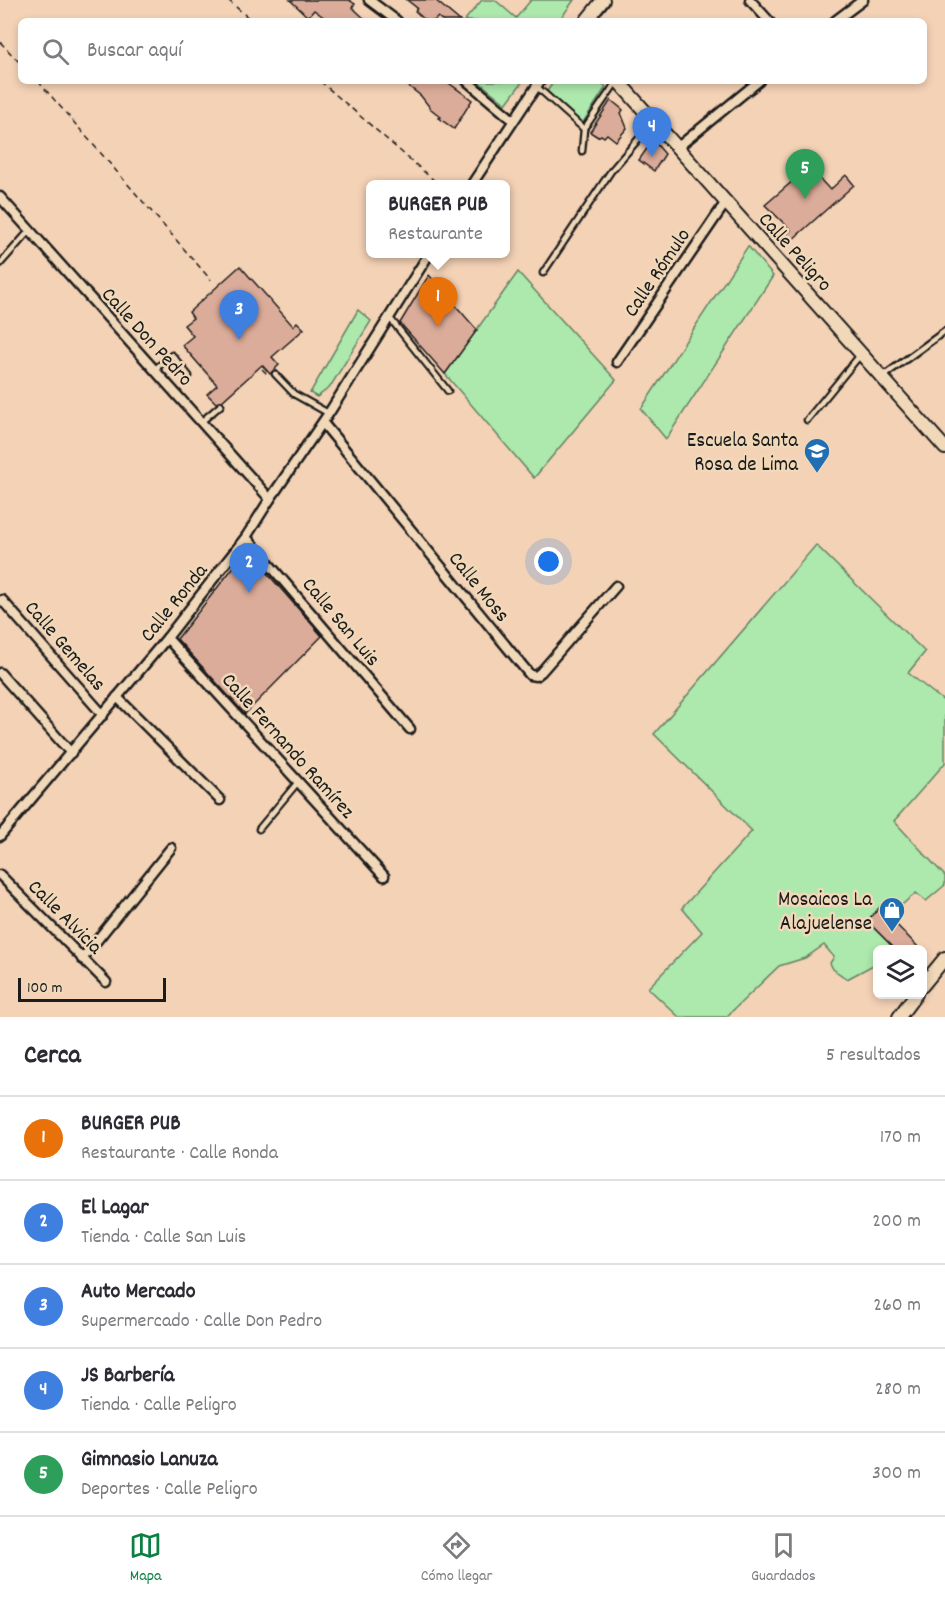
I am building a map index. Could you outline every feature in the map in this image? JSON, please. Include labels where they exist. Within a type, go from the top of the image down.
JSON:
[{"type":"main road","points":[[588,18],[603,0]]},
{"type":"main road","name":"Calle Peligro","points":[[620,84],[945,448]]},
{"type":"main road","points":[[927,980],[945,958]]},
{"type":"main road","points":[[898,1017],[912,999]]},
{"type":"street","points":[[369,0],[393,18]]},
{"type":"street","points":[[750,0],[766,18]]},
{"type":"street","points":[[839,18],[863,0]]},
{"type":"street","points":[[470,84],[513,120]]},
{"type":"street","points":[[475,180],[538,84]]},
{"type":"street","points":[[678,147],[755,84]]},
{"type":"street","name":"Calle Don Pedro","points":[[0,197],[270,499]]},
{"type":"street","name":"Calle Rómulo","points":[[616,362],[726,202]]},
{"type":"street","name":"Calle Ronda","points":[[0,836],[167,638],[246,537],[323,423],[426,258]]},
{"type":"street","name":"Calle Moss","points":[[323,423],[530,675],[536,676],[541,672],[616,586]]},
{"type":"street","name":"Calle San Luis","points":[[246,537],[410,729]]},
{"type":"street","name":"Calle Gemelas","points":[[2,600],[103,715]]},
{"type":"street","name":"Calle Fernando Ramírez","points":[[167,638],[384,876]]},
{"type":"street","points":[[0,673],[71,753]]},
{"type":"street","points":[[117,697],[220,800]]},
{"type":"street","points":[[0,818],[8,827]]},
{"type":"street","points":[[82,959],[171,848]]},
{"type":"street","name":"Calle Alvicia","points":[[0,875],[106,982]]},
{"type":"lane","points":[[538,84],[584,129]]},
{"type":"lane","points":[[582,151],[584,129],[615,84]]},
{"type":"lane","points":[[543,273],[611,171],[654,122]]},
{"type":"lane","points":[[0,264],[30,230]]},
{"type":"lane","points":[[389,317],[448,391]]},
{"type":"lane","points":[[882,377],[945,331]]},
{"type":"lane","points":[[807,420],[861,354]]},
{"type":"lane","points":[[155,369],[172,355],[189,376]]},
{"type":"lane","points":[[275,374],[294,394],[329,413]]},
{"type":"lane","points":[[201,422],[221,405]]},
{"type":"lane","points":[[259,829],[298,782]]},
{"type":"path","points":[[228,0],[249,18]]},
{"type":"path","points":[[0,42],[18,60]]},
{"type":"path","points":[[41,84],[211,280]]},
{"type":"path","points":[[323,84],[433,180]]},
{"type":"green space","points":[[482,0],[495,0],[516,18],[467,18]]},
{"type":"green space","points":[[531,0],[574,0],[561,18],[516,18]]},
{"type":"green space","points":[[482,84],[521,84],[506,104]]},
{"type":"green space","points":[[552,84],[603,84],[606,87],[582,124],[546,93]]},
{"type":"green space","points":[[748,246],[773,276],[666,439],[641,409]]},
{"type":"green space","points":[[518,272],[616,380],[534,478],[445,374]]},
{"type":"green space","points":[[358,310],[371,321],[330,387],[317,397],[310,393]]},
{"type":"green space","points":[[816,545],[925,652],[908,673],[945,702],[945,763],[894,821],[945,876],[945,885],[926,901],[916,893],[892,913],[883,904],[867,921],[891,945],[873,945],[873,965],[847,979],[833,969],[830,963],[834,957],[824,945],[805,958],[779,966],[726,1017],[679,1017],[648,988],[702,932],[682,908],[752,831],[654,734]]},
{"type":"building","points":[[290,0],[349,0],[355,4],[352,7],[364,18],[325,18],[314,10],[308,17]]},
{"type":"building","points":[[407,0],[435,0],[456,18],[423,18],[415,11],[417,8]]},
{"type":"building","points":[[406,84],[450,84],[472,100],[454,129],[439,118],[441,117]]},
{"type":"building","points":[[611,100],[623,110],[621,113],[627,128],[616,141],[607,134],[604,137],[601,135],[598,137],[590,132]]},
{"type":"building","points":[[653,140],[665,154],[654,171],[639,160]]},
{"type":"building","points":[[809,167],[830,190],[846,175],[854,185],[792,240],[787,234],[791,230],[765,205]]},
{"type":"building","points":[[240,266],[293,326],[297,322],[304,329],[272,357],[279,365],[270,374],[262,365],[222,401],[216,403],[207,394],[217,385],[182,345],[193,336],[184,325],[193,318],[189,312]]},
{"type":"building","points":[[429,275],[477,330],[445,374],[400,323]]},
{"type":"building","points":[[247,550],[322,636],[245,714],[177,639]]},
{"type":"building","name":"Mosaicos La Alajuelense","points":[[883,904],[892,913],[889,917],[916,945],[891,945],[867,921]]},
{"type":"place","name":"JS Barbería","points":[[652,157]]},
{"type":"place","name":"Gimnasio Lanuza","points":[[805,199]]},
{"type":"place","name":"BURGER PUB","points":[[438,327]]},
{"type":"place","name":"Auto Mercado","points":[[239,340]]},
{"type":"place","name":"Escuela Santa Rosa de Lima","points":[[817,474]]},
{"type":"place","name":"El Lagar","points":[[249,593]]},
{"type":"place","name":"Mosaicos La Alajuelense","points":[[892,933]]}]
